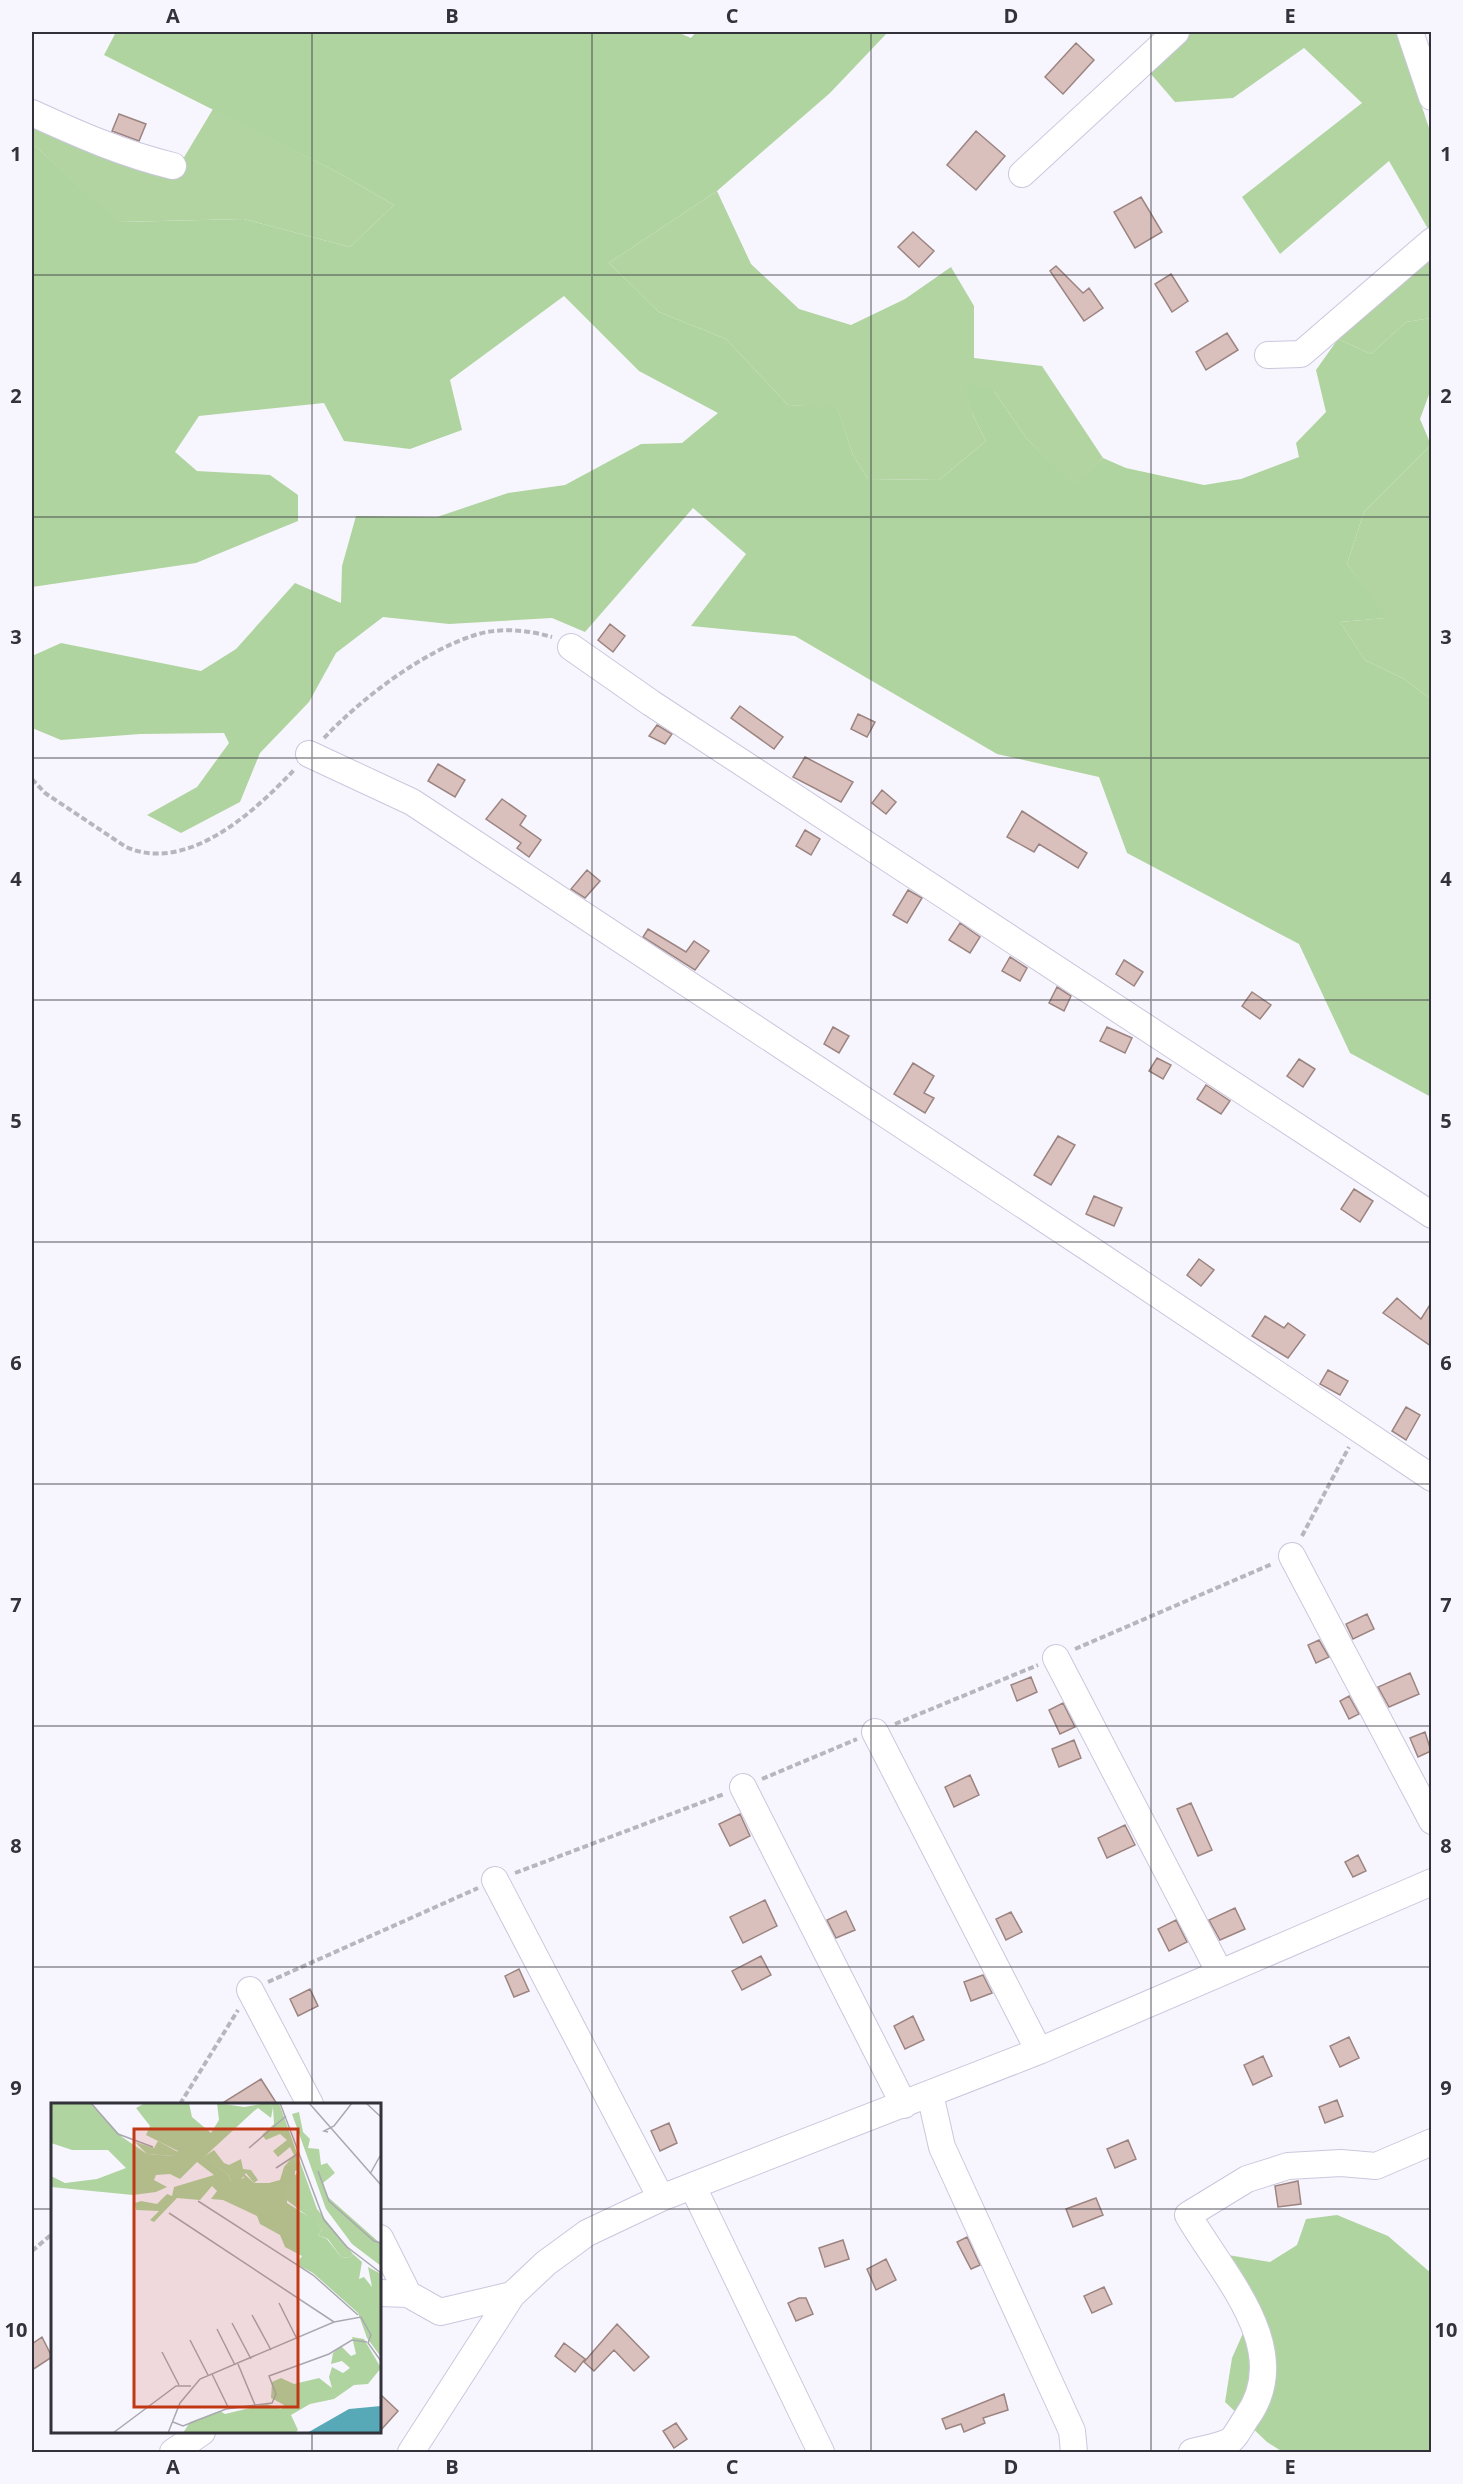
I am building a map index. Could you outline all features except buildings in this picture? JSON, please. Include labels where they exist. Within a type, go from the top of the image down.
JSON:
[{"type":"street","points":[[1022,174],[1176,32]]},
{"type":"street","points":[[1410,32],[1431,97]]},
{"type":"street","points":[[32,113],[98,143],[137,157],[173,166]]},
{"type":"street","points":[[1268,355],[1301,354],[1431,241]]},
{"type":"street","points":[[571,647],[651,703],[1431,1215]]},
{"type":"street","points":[[309,754],[412,801],[1431,1478]]},
{"type":"street","points":[[1292,1556],[1431,1821]]},
{"type":"street","points":[[1056,1658],[1220,1972]]},
{"type":"street","points":[[875,1732],[1039,2051]]},
{"type":"street","points":[[743,1787],[904,2105]]},
{"type":"street","points":[[495,1880],[661,2198]]},
{"type":"street","points":[[411,2452],[512,2295],[546,2263],[587,2233],[661,2198],[1039,2051],[1431,1882]]},
{"type":"street","points":[[250,1990],[309,2103]]},
{"type":"street","points":[[930,2094],[942,2147],[1072,2431],[1074,2452]]},
{"type":"street","points":[[1192,2452],[1230,2442],[1259,2401],[1264,2366],[1259,2340],[1244,2300],[1207,2249],[1188,2215],[1247,2179],[1288,2166],[1341,2163],[1376,2166],[1431,2142]]},
{"type":"street","points":[[693,2187],[821,2452]]},
{"type":"street","points":[[381,2240],[408,2294]]},
{"type":"street","points":[[381,2293],[408,2294],[440,2312],[512,2295]]},
{"type":"street","points":[[173,2452],[201,2433]]},
{"type":"path","points":[[32,779],[45,793],[126,847],[141,853],[172,853],[205,842],[271,795],[342,719],[386,685],[421,662],[476,634],[528,631],[555,638],[571,647]]},
{"type":"path","points":[[181,2103],[250,1990],[495,1880],[743,1787],[1056,1658],[1292,1556],[1358,1429]]},
{"type":"path","points":[[32,2251],[51,2235]]},
{"type":"green space","points":[[116,32],[677,32],[691,38],[696,32],[888,32],[830,93],[717,191],[609,263],[659,312],[726,339],[788,405],[837,407],[853,455],[868,479],[939,480],[986,441],[972,413],[966,382],[994,391],[1027,439],[1074,485],[1103,458],[1126,468],[1204,485],[1241,479],[1299,457],[1296,443],[1326,412],[1316,370],[1338,339],[1371,354],[1406,322],[1431,318],[1431,389],[1420,419],[1431,445],[1364,512],[1347,564],[1387,618],[1340,622],[1365,660],[1404,679],[1431,699],[1431,1097],[1350,1053],[1299,944],[1127,853],[1099,777],[997,754],[795,636],[691,626],[746,554],[693,508],[585,632],[552,618],[449,624],[383,617],[336,653],[309,702],[260,753],[240,802],[181,833],[147,815],[197,787],[229,743],[224,733],[140,734],[61,740],[32,728],[32,656],[61,643],[201,671],[236,649],[295,583],[341,603],[342,566],[356,516],[437,517],[508,493],[565,485],[641,444],[682,443],[718,413],[639,371],[564,296],[450,380],[462,430],[410,449],[344,441],[324,403],[199,416],[175,452],[197,471],[270,475],[298,495],[298,521],[196,563],[32,587],[32,143],[119,222],[244,219],[350,247],[394,205],[339,173],[104,55]]},
{"type":"green space","points":[[1169,32],[1397,32],[1431,134],[1431,234],[1389,161],[1280,254],[1242,197],[1362,103],[1304,48],[1233,98],[1175,102],[1139,60]]},
{"type":"green space","points":[[213,109],[339,173],[394,205],[350,247],[244,219],[118,222],[32,143],[32,120],[177,169]]},
{"type":"green space","points":[[717,191],[751,264],[799,309],[851,325],[905,299],[951,267],[974,306],[974,358],[1042,366],[1103,458],[1074,486],[1027,439],[994,391],[972,413],[986,441],[939,480],[868,479],[853,455],[837,408],[788,405],[726,339],[659,312],[609,263]]},
{"type":"green space","points":[[1431,234],[1431,318],[1406,322],[1371,354],[1338,339]]},
{"type":"green space","points":[[1431,445],[1431,699],[1404,679],[1365,660],[1340,622],[1386,618],[1347,564],[1364,512]]},
{"type":"green space","points":[[1337,2215],[1388,2236],[1431,2273],[1431,2452],[1283,2452],[1267,2442],[1225,2402],[1232,2358],[1248,2322],[1228,2255],[1270,2262],[1297,2245],[1306,2219]]}]
